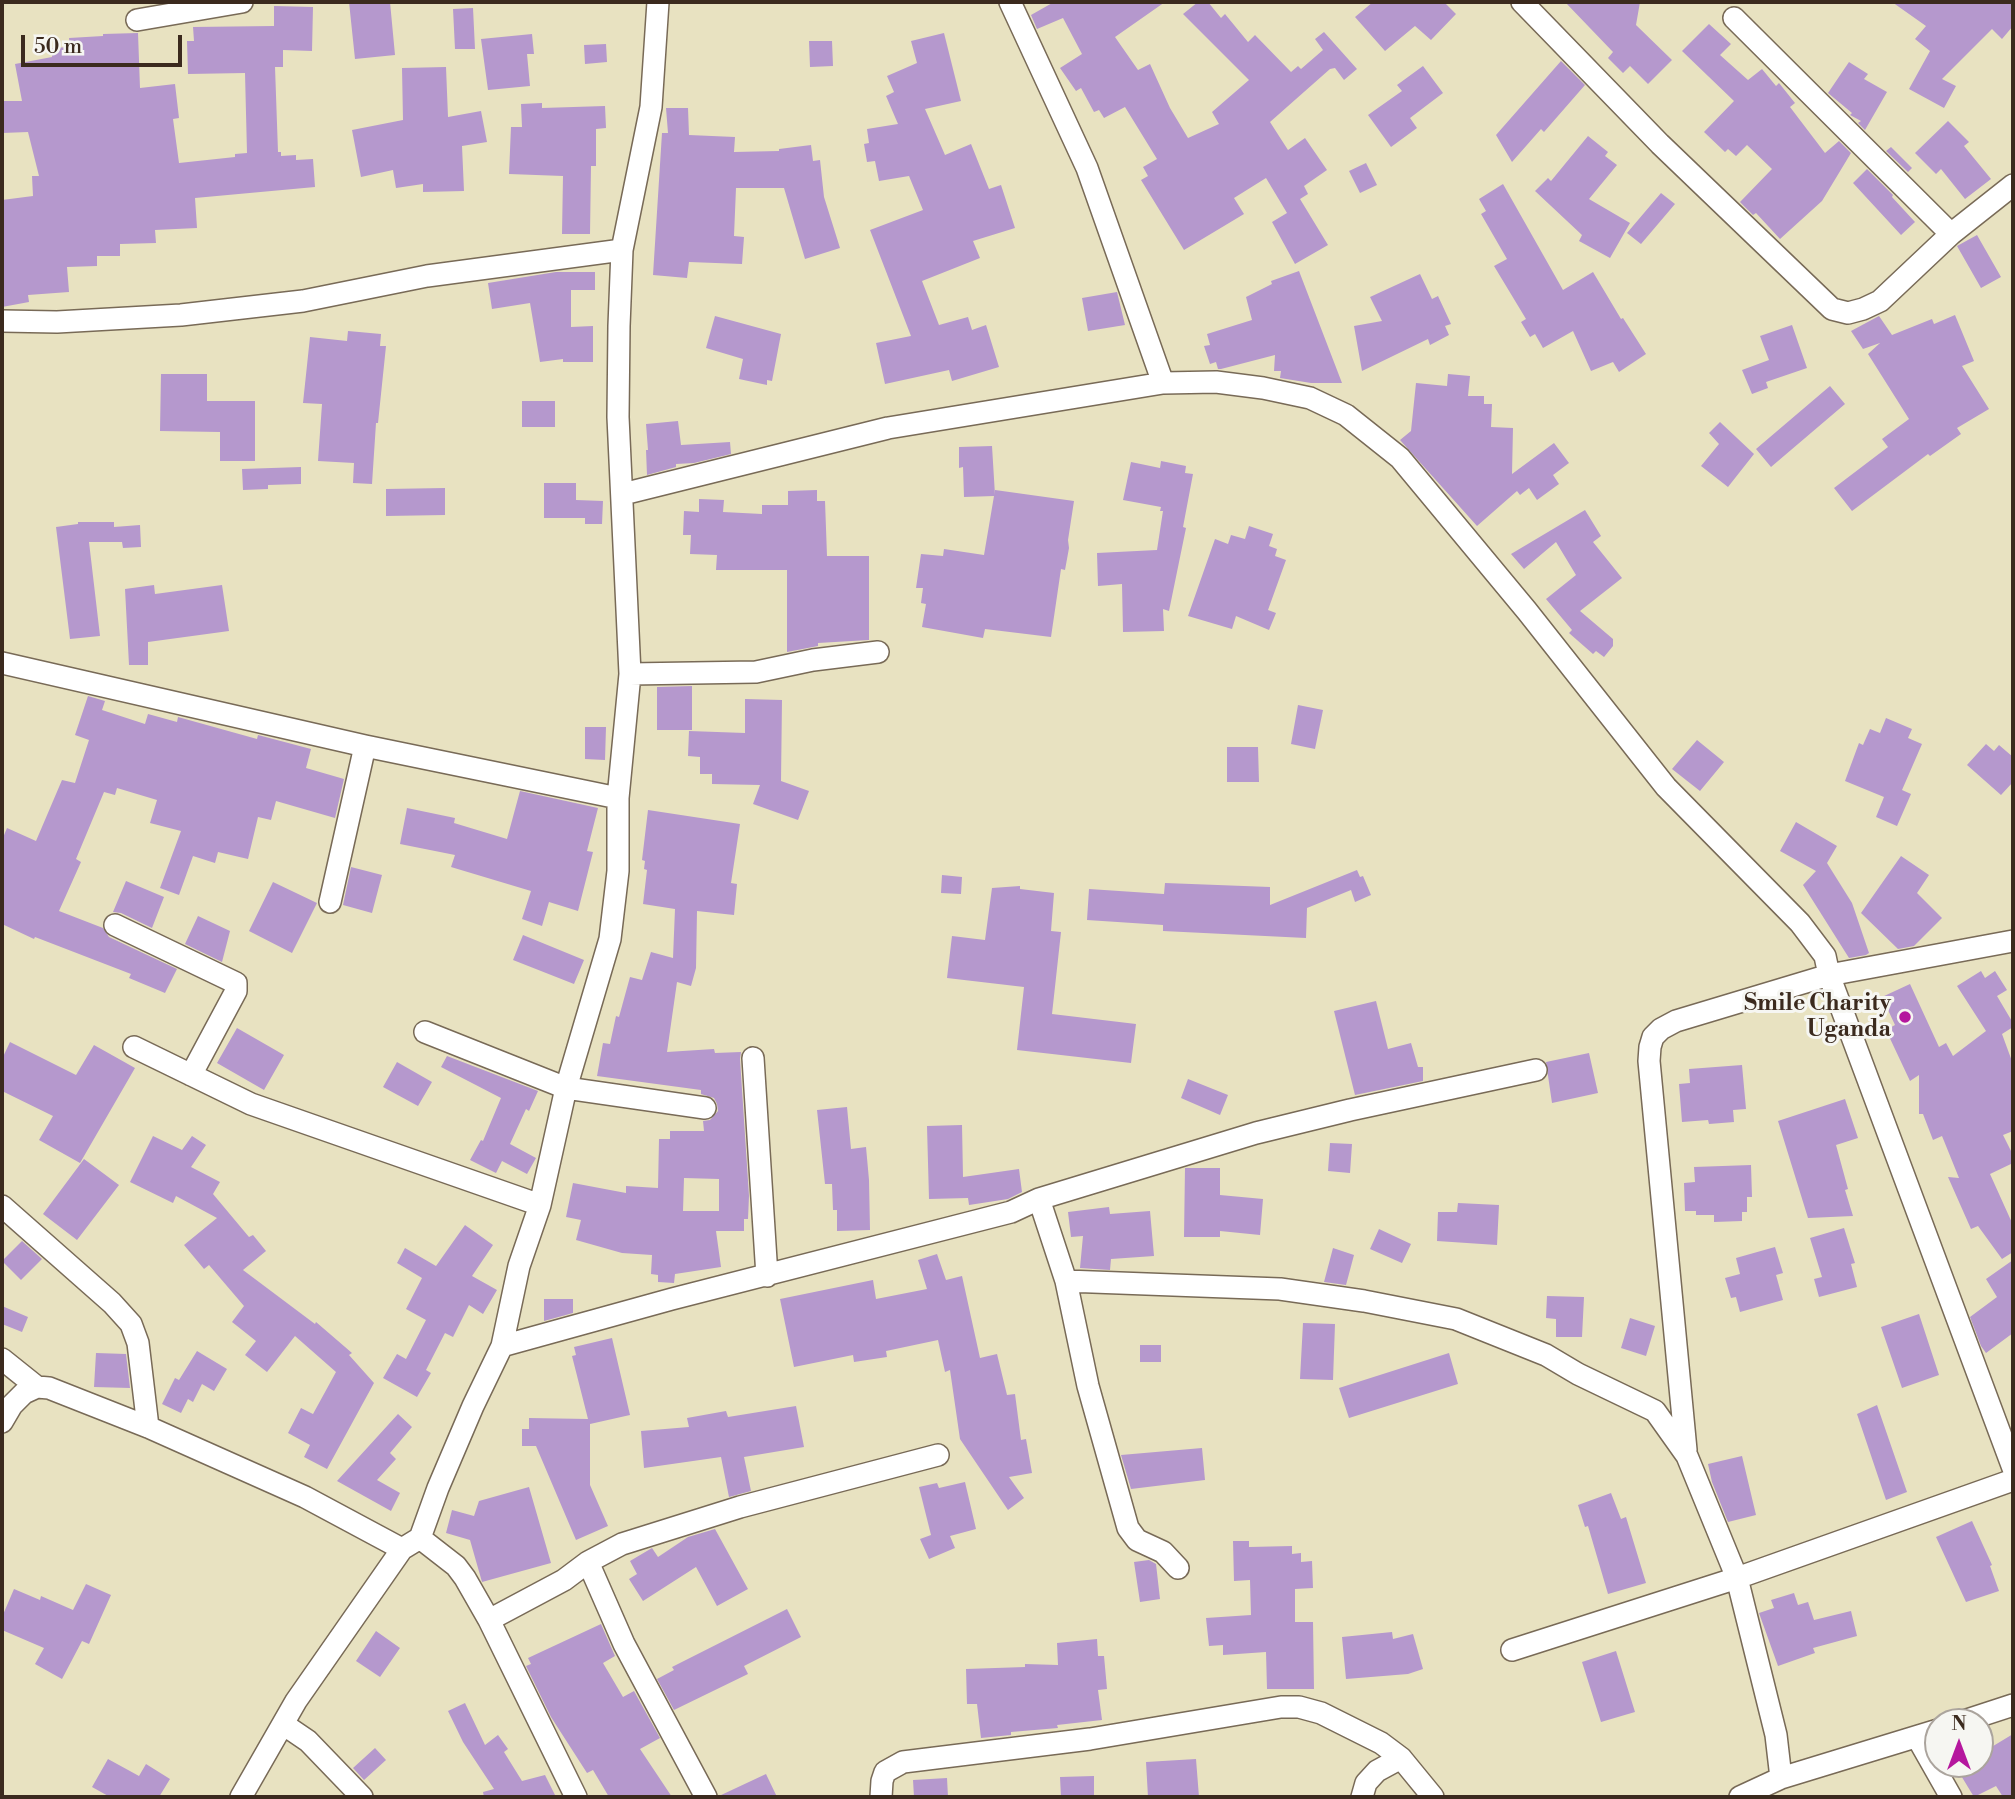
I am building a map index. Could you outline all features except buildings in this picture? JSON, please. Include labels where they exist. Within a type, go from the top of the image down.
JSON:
[{"type":"street","points":[[137,20],[243,2]]},
{"type":"street","points":[[242,1797],[296,1701],[411,1543],[502,1346],[519,1266],[541,1205],[566,1088],[610,939],[618,870],[618,798],[629,674],[618,417],[622,250],[651,107],[658,2]]},
{"type":"street","points":[[1010,2],[1087,168],[1163,383]]},
{"type":"street","points":[[1522,2],[1660,144],[1832,309],[1848,313],[1880,301],[1951,234],[2013,186]]},
{"type":"street","points":[[1734,18],[1951,234]]},
{"type":"street","points":[[2,321],[57,322],[181,315],[303,301],[427,276],[622,250]]},
{"type":"street","points":[[623,494],[888,428],[1163,383],[1216,382],[1263,388],[1310,398],[1346,415],[1400,458],[1527,611],[1666,787],[1800,923],[1825,956],[1829,975],[2013,1468]]},
{"type":"street","points":[[629,674],[756,672],[813,660],[878,652]]},
{"type":"street","points":[[2,663],[365,746],[618,798]]},
{"type":"street","points":[[330,902],[365,746]]},
{"type":"street","points":[[115,925],[236,983],[236,991],[191,1075]]},
{"type":"street","points":[[1687,1456],[1650,1047],[1653,1037],[1676,1021],[1829,975],[2013,941]]},
{"type":"street","points":[[425,1032],[566,1088],[705,1108]]},
{"type":"street","points":[[134,1047],[251,1104],[541,1205]]},
{"type":"street","points":[[753,1058],[767,1276]]},
{"type":"street","points":[[502,1346],[671,1299],[1012,1212],[1039,1199],[1256,1133],[1536,1070]]},
{"type":"street","points":[[1039,1199],[1066,1281],[1088,1387],[1128,1528],[1138,1540],[1163,1552],[1178,1568]]},
{"type":"street","points":[[2,1206],[112,1303],[131,1324],[138,1343],[148,1427]]},
{"type":"street","points":[[1066,1281],[1280,1289],[1364,1301],[1456,1319],[1546,1355],[1578,1374],[1655,1411],[1687,1456],[1737,1578],[1776,1735],[1782,1778]]},
{"type":"street","points":[[2,1359],[37,1387]]},
{"type":"street","points":[[2,1422],[12,1405],[24,1393],[37,1387],[67,1393],[411,1543],[457,1566],[489,1620],[576,1797]]},
{"type":"street","points":[[489,1620],[564,1580],[588,1562],[622,1544],[938,1455]]},
{"type":"street","points":[[1511,1650],[1737,1578],[2013,1480]]},
{"type":"street","points":[[588,1562],[624,1644],[706,1797]]},
{"type":"street","points":[[1994,1711],[2013,1705]]},
{"type":"street","points":[[881,1797],[881,1781],[885,1772],[903,1762],[1090,1739],[1281,1707],[1299,1707],[1321,1713],[1381,1743],[1401,1758],[1433,1797]]},
{"type":"street","points":[[283,1724],[308,1741],[362,1797]]},
{"type":"street","points":[[1740,1797],[1782,1778],[1924,1735]]},
{"type":"street","points":[[1917,1737],[1951,1797]]},
{"type":"street","points":[[1362,1797],[1366,1783],[1377,1771],[1401,1758]]},
{"type":"place","name":"Smile Charity Uganda","points":[[1905,1017]]}]
